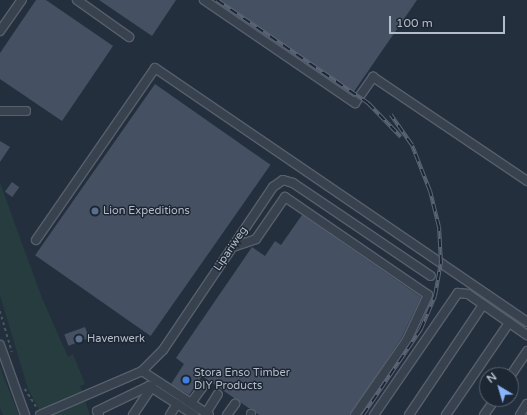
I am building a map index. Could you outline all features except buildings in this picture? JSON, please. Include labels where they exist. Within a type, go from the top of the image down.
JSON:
[{"type":"street","points":[[0,31],[22,0]]},
{"type":"street","points":[[77,0],[129,37]]},
{"type":"street","points":[[204,0],[355,104],[373,77],[527,181]]},
{"type":"street","points":[[36,240],[155,68],[527,322]]},
{"type":"street","points":[[0,111],[26,111]]},
{"type":"street","name":"Lipariweg","points":[[40,415],[142,370],[162,350],[273,187],[283,180],[293,183],[431,276]]},
{"type":"street","points":[[233,247],[256,238],[285,197],[428,295],[407,340],[355,415]]},
{"type":"street","points":[[374,415],[458,292],[483,305],[527,335]]},
{"type":"street","points":[[409,415],[483,305]]},
{"type":"street","points":[[446,415],[509,323]]},
{"type":"street","points":[[0,345],[25,415]]},
{"type":"street","points":[[516,367],[527,351]]},
{"type":"street","points":[[142,370],[208,414],[218,394]]},
{"type":"street","points":[[191,403],[204,385]]},
{"type":"street","points":[[152,387],[194,415]]},
{"type":"street","points":[[99,415],[97,411],[152,387]]},
{"type":"street","points":[[133,415],[152,387]]},
{"type":"street","points":[[170,415],[177,404]]},
{"type":"street","points":[[227,415],[235,404]]},
{"type":"street","points":[[520,415],[527,404]]},
{"type":"path","points":[[0,311],[12,354]]},
{"type":"path","points":[[23,385],[40,415]]},
{"type":"green space","points":[[0,183],[42,298],[68,357],[73,354],[85,384],[80,386],[90,415],[42,415],[28,389],[0,295]]},
{"type":"green space","points":[[0,366],[19,415],[3,415],[0,408]]},
{"type":"railway","points":[[217,0],[368,103],[401,137]]},
{"type":"railway","points":[[363,415],[421,329],[435,296],[441,263],[439,227],[430,191],[412,145],[391,115]]},
{"type":"place","name":"Lion Expeditions","points":[[95,211]]},
{"type":"place","name":"Havenwerk","points":[[79,339]]},
{"type":"place","name":"Stora Enso Timber DIY Products","points":[[186,380]]}]
